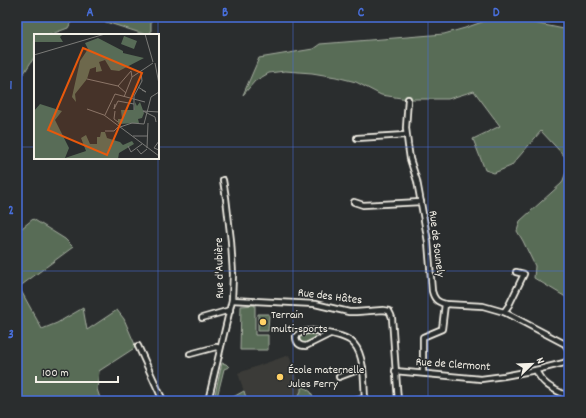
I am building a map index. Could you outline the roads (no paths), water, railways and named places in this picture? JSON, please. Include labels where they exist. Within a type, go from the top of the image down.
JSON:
[{"type":"street","name":"Rue de Sounely","points":[[408,99],[406,135],[410,158],[417,181],[428,242],[432,292],[434,298],[445,304]]},
{"type":"street","points":[[357,138],[406,135]]},
{"type":"street","name":"Rue d'Aubière","points":[[208,401],[232,300],[233,274],[231,241],[223,180]]},
{"type":"street","points":[[354,202],[363,205],[421,202]]},
{"type":"street","points":[[504,312],[524,274],[516,272]]},
{"type":"street","name":"Rue des Hâtes","points":[[232,300],[316,304],[349,312],[389,311],[392,315],[395,371]]},
{"type":"street","points":[[423,373],[423,337],[442,328],[445,304],[483,306],[504,312],[565,344],[569,350]]},
{"type":"street","points":[[202,318],[230,310]]},
{"type":"street","points":[[330,334],[306,346],[301,346],[296,340],[296,336],[303,331],[320,331],[342,336],[354,343],[361,356],[365,399],[354,401]]},
{"type":"street","points":[[138,346],[162,398],[165,401]]},
{"type":"street","points":[[190,354],[216,347],[220,348]]},
{"type":"street","name":"Rue de Clermont","points":[[395,371],[481,379],[536,370],[564,363],[569,359]]},
{"type":"street","points":[[339,377],[363,368]]},
{"type":"street","points":[[536,370],[538,376],[544,384],[569,397]]},
{"type":"street","points":[[395,371],[398,401]]},
{"type":"place","name":"Terrain multi-sports","points":[[263,322]]},
{"type":"place","name":"École maternelle Jules Ferry","points":[[280,377]]}]
